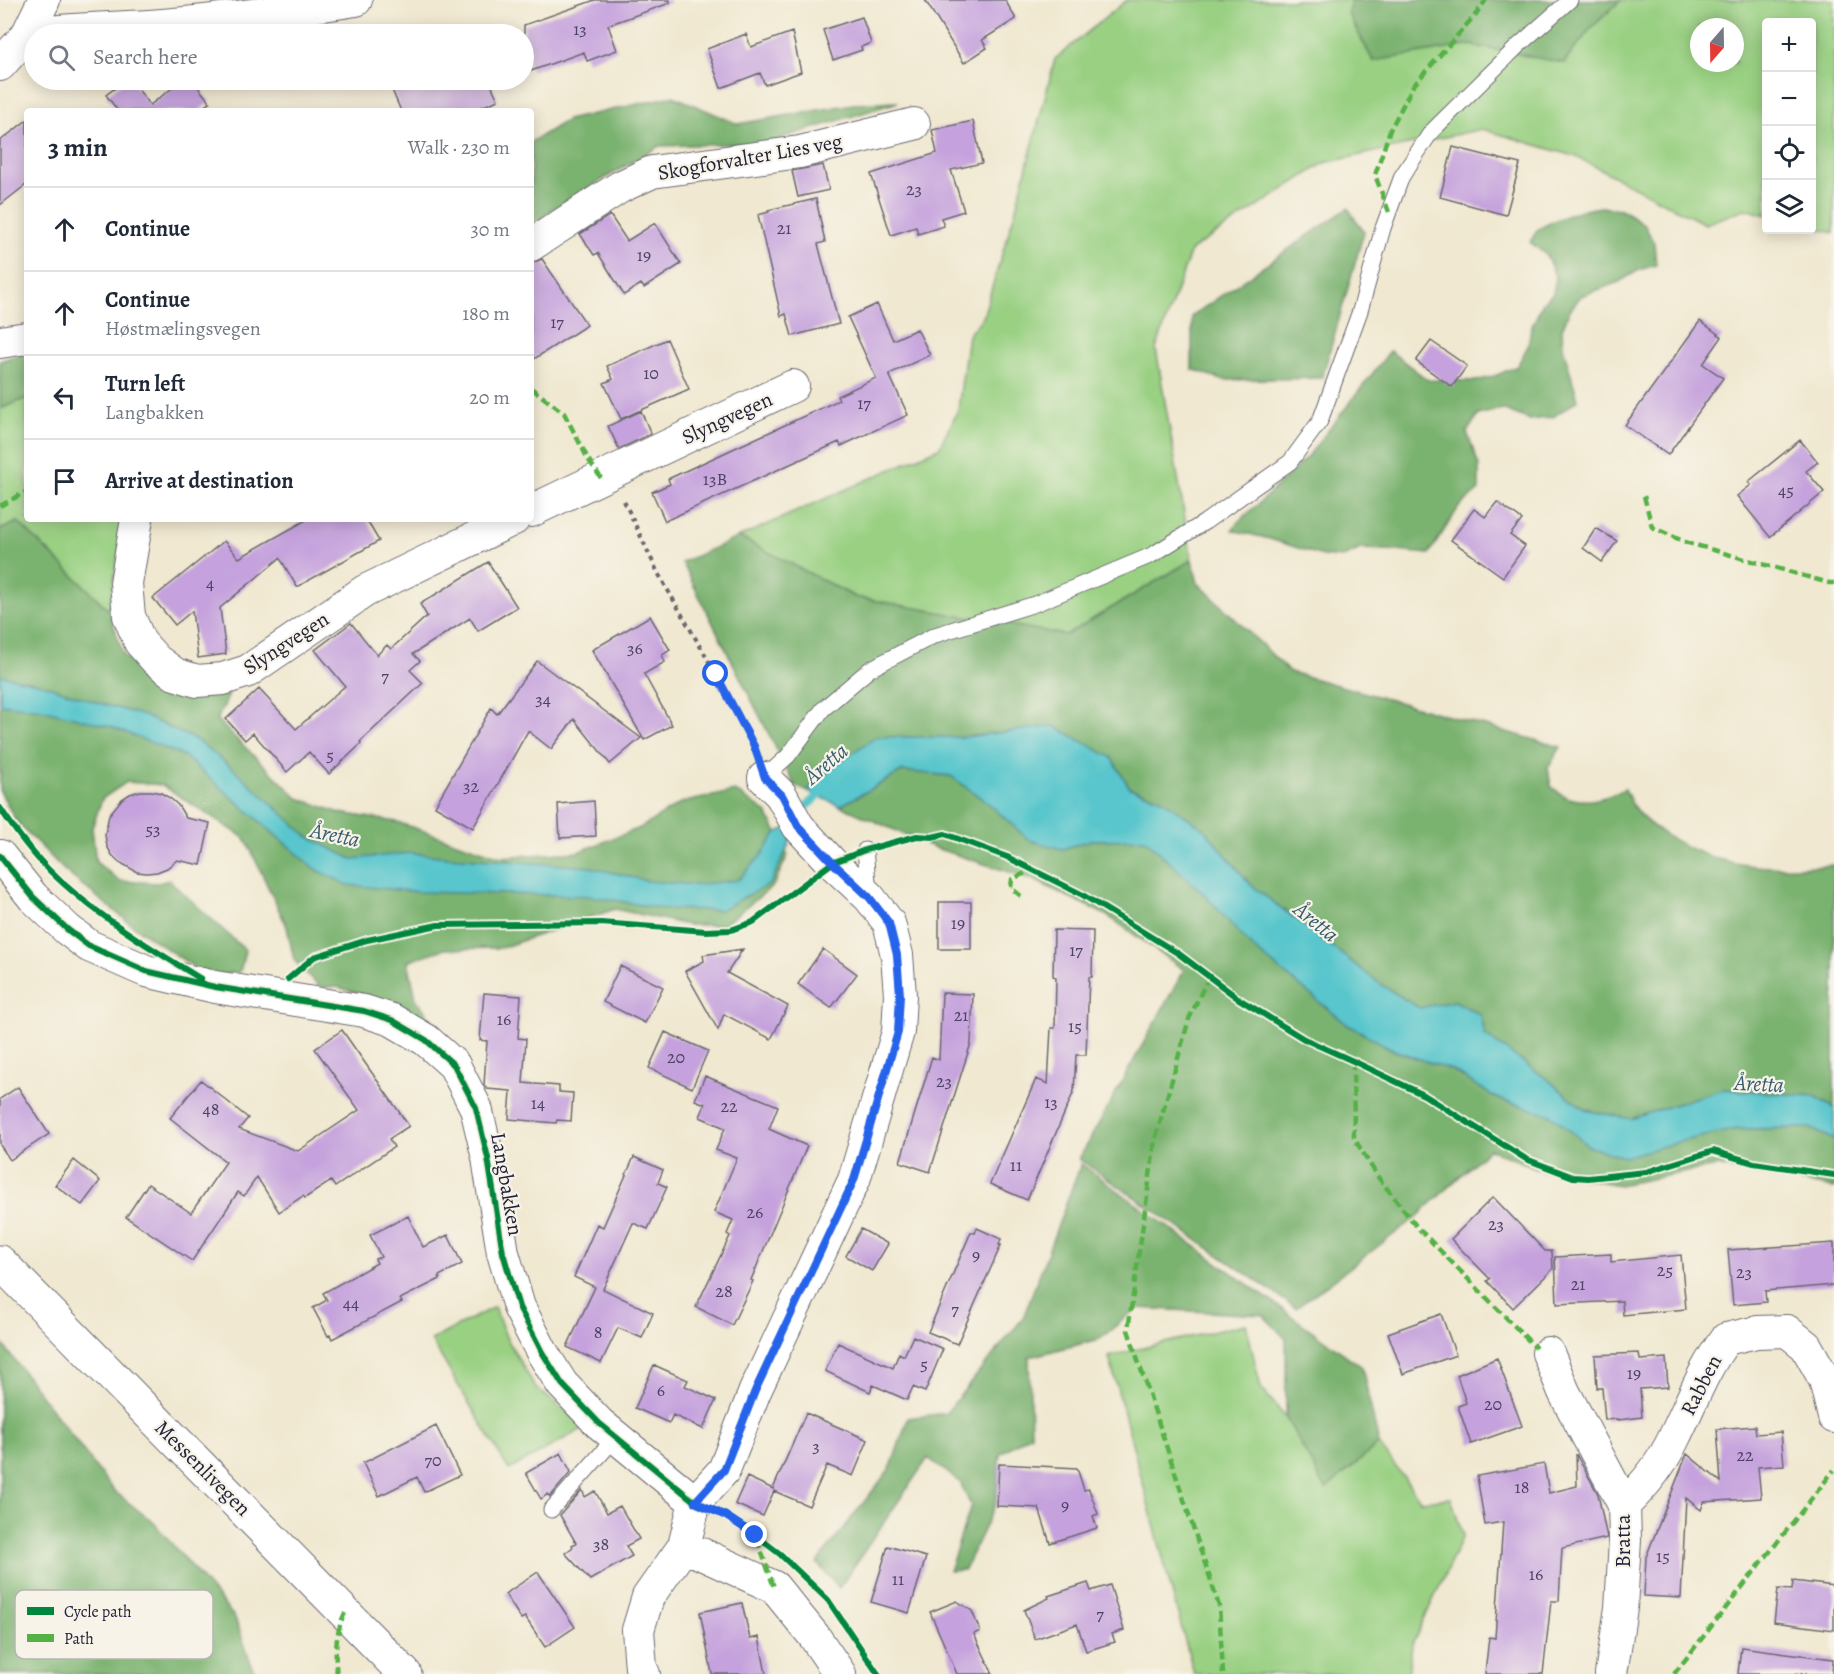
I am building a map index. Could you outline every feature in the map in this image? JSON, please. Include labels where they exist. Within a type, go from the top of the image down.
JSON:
[{"type":"main road","name":"Messenlivegen","points":[[0,1262],[405,1674]]},
{"type":"street","points":[[32,24],[44,0]]},
{"type":"street","points":[[181,24],[356,0]]},
{"type":"street","points":[[0,65],[24,38]]},
{"type":"street","name":"Skogforvalter Lies veg","points":[[534,243],[620,187],[652,172],[800,152],[914,124]]},
{"type":"street","points":[[0,342],[24,338]]},
{"type":"street","name":"Slyngvegen","points":[[534,510],[793,386]]},
{"type":"street","name":"Slyngvegen","points":[[136,522],[126,583],[129,616],[140,642],[156,660],[175,674],[197,681],[223,679],[248,671],[364,591],[508,522]]},
{"type":"street","points":[[644,1674],[641,1668],[638,1630],[648,1597],[684,1546],[695,1502],[724,1470],[755,1391],[854,1180],[898,1032],[900,995],[897,955],[889,923],[869,897],[798,826],[782,795],[765,778]]},
{"type":"street","name":"Langbakken","points":[[0,856],[33,897],[89,946],[146,971],[215,987],[364,1011],[392,1020],[426,1040],[454,1065],[476,1108],[488,1158],[503,1253],[519,1307],[542,1352],[562,1384],[599,1423],[695,1502]]},
{"type":"street","name":"Rabben","points":[[1624,1505],[1647,1483],[1674,1440],[1709,1365],[1726,1339],[1757,1332],[1787,1331],[1806,1346],[1825,1380],[1834,1417]]},
{"type":"street","name":"Bratta","points":[[1548,1353],[1564,1392],[1624,1505],[1622,1608],[1611,1674]]},
{"type":"street","points":[[684,1546],[774,1587],[814,1636],[840,1674]]},
{"type":"lane","points":[[765,778],[788,756],[823,709],[870,669],[935,635],[1035,604],[1152,555],[1205,522],[1290,462],[1320,421],[1360,311],[1383,228],[1402,176],[1431,132],[1519,45],[1570,0]]},
{"type":"lane","points":[[865,850],[869,897]]},
{"type":"lane","points":[[550,1510],[616,1437]]},
{"type":"path","points":[[611,473],[658,573],[754,746],[765,778]]},
{"type":"green space","points":[[1127,0],[1351,0],[1348,13],[1373,61],[1471,45],[1564,63],[1590,29],[1621,0],[1834,0],[1834,233],[1816,228],[1816,18],[1762,18],[1762,214],[1745,209],[1705,224],[1577,157],[1482,129],[1324,163],[1191,250],[1156,349],[1192,560],[1066,635],[855,597],[739,537],[939,448],[958,410],[968,335],[983,317],[1015,212],[1055,59]]},
{"type":"green space","points":[[1351,0],[1621,0],[1590,29],[1564,63],[1471,45],[1373,61],[1348,13]]},
{"type":"green space","points":[[673,96],[738,124],[853,104],[898,102],[766,143],[659,146],[555,208],[534,224],[534,140],[567,120]]},
{"type":"green space","points":[[1601,207],[1621,209],[1644,224],[1654,243],[1656,265],[1639,270],[1619,282],[1581,296],[1570,310],[1562,329],[1563,347],[1578,400],[1553,417],[1530,420],[1502,409],[1478,415],[1467,432],[1479,466],[1479,490],[1459,507],[1429,554],[1360,549],[1342,558],[1323,556],[1232,530],[1309,455],[1390,351],[1428,380],[1477,381],[1517,366],[1528,346],[1531,328],[1543,303],[1553,293],[1556,278],[1546,255],[1530,242],[1538,229],[1556,220],[1578,211]]},
{"type":"green space","points":[[1348,208],[1364,232],[1322,378],[1222,380],[1192,369],[1192,316]]},
{"type":"green space","points":[[24,352],[24,399],[0,409],[0,361]]},
{"type":"green space","points":[[24,399],[24,522],[124,522],[109,610],[18,522],[0,530],[0,409]]},
{"type":"green space","points":[[18,522],[109,610],[123,654],[150,679],[184,694],[229,695],[217,720],[298,798],[340,813],[397,822],[501,857],[578,852],[640,828],[681,803],[735,791],[767,813],[788,855],[773,886],[723,925],[688,925],[615,909],[501,948],[444,949],[408,961],[416,999],[455,1051],[377,999],[337,987],[319,987],[294,960],[287,927],[245,838],[162,785],[127,782],[102,799],[92,828],[96,862],[120,881],[158,883],[169,880],[245,950],[240,972],[214,975],[198,970],[132,925],[66,872],[16,821],[0,791],[0,530]]},
{"type":"green space","points":[[739,537],[855,597],[1066,635],[1192,560],[1198,583],[1290,672],[1561,747],[1548,768],[1551,787],[1578,800],[1595,800],[1625,789],[1634,808],[1649,823],[1685,846],[1705,855],[1746,865],[1767,867],[1834,865],[1834,1108],[1815,1096],[1722,1089],[1631,1119],[1585,1110],[1547,1079],[1485,1035],[1481,1015],[1455,1001],[1419,1008],[1383,986],[1251,885],[1204,829],[1160,798],[1130,788],[1111,757],[1014,731],[965,737],[830,768],[807,791],[795,786],[682,562]]},
{"type":"green space","points":[[903,771],[951,776],[988,803],[1062,849],[1091,840],[1145,839],[1348,1025],[1395,1051],[1452,1070],[1498,1099],[1551,1114],[1590,1147],[1682,1141],[1737,1129],[1810,1128],[1834,1140],[1834,1188],[1717,1166],[1619,1185],[1541,1170],[1489,1149],[1417,1217],[1296,1308],[1079,1159],[1184,970],[1108,916],[1034,880],[935,848],[840,806]]},
{"type":"green space","points":[[1081,1164],[1362,1367],[1379,1444],[1326,1489],[1286,1418],[1286,1339],[1263,1315],[1137,1308],[1100,1339],[1029,1357],[1031,1434],[1000,1454],[995,1505],[964,1570],[949,1571],[971,1506],[960,1482],[928,1458],[839,1588],[817,1563],[891,1467],[908,1418],[946,1413],[1023,1318]]},
{"type":"green space","points":[[494,1307],[507,1339],[535,1387],[586,1427],[509,1470],[431,1340]]},
{"type":"green space","points":[[1246,1324],[1261,1388],[1286,1418],[1326,1488],[1379,1444],[1421,1501],[1451,1498],[1463,1536],[1412,1645],[1408,1674],[1194,1674],[1109,1357]]},
{"type":"green space","points":[[0,1341],[113,1490],[154,1523],[211,1590],[15,1590],[15,1659],[213,1659],[213,1592],[235,1618],[255,1674],[0,1674]]},
{"type":"water","points":[[0,675],[42,684],[145,716],[198,741],[237,772],[308,837],[352,859],[410,853],[590,867],[648,881],[696,885],[738,880],[761,856],[777,832],[787,828],[794,834],[770,884],[720,910],[664,909],[590,896],[418,892],[348,885],[315,869],[184,756],[109,726],[41,709],[0,704]]},
{"type":"water","points":[[1054,726],[1111,757],[1130,788],[1160,798],[1204,829],[1251,885],[1383,986],[1419,1008],[1455,1001],[1481,1015],[1485,1035],[1547,1079],[1585,1110],[1631,1119],[1722,1089],[1815,1096],[1834,1108],[1834,1140],[1810,1128],[1737,1129],[1624,1157],[1590,1147],[1551,1115],[1498,1099],[1452,1070],[1396,1051],[1348,1025],[1253,948],[1201,891],[1145,839],[1091,840],[1062,849],[1029,840],[988,803],[951,776],[903,771],[840,806],[807,791],[830,768],[876,737],[965,737]]},
{"type":"building","points":[[595,0],[670,0],[670,3],[608,25],[617,50],[587,61],[584,52],[534,70],[534,24],[527,24]]},
{"type":"building","points":[[925,0],[1005,0],[1016,19],[982,40],[987,48],[964,63]]},
{"type":"building","points":[[862,17],[871,43],[861,47],[862,50],[833,60],[823,30]]},
{"type":"building","points":[[792,32],[801,72],[765,85],[760,73],[721,88],[707,49],[746,34],[751,47]]},
{"type":"building","points":[[113,90],[139,90],[150,105],[170,90],[200,90],[210,102],[202,108],[116,108],[106,95]]},
{"type":"building","points":[[392,90],[494,90],[498,100],[479,108],[400,108]]},
{"type":"building","points":[[973,121],[982,163],[951,170],[964,211],[941,218],[944,226],[918,234],[916,227],[891,235],[871,174],[937,153],[932,130]]},
{"type":"building","points":[[24,122],[24,186],[0,205],[0,141]]},
{"type":"building","points":[[1453,147],[1520,164],[1506,215],[1440,197]]},
{"type":"building","points":[[823,165],[829,190],[798,197],[792,171]]},
{"type":"building","points":[[816,199],[825,242],[818,244],[839,324],[792,336],[786,314],[781,316],[758,215],[769,212],[768,210]]},
{"type":"building","points":[[610,215],[627,241],[655,223],[681,264],[644,288],[641,284],[624,295],[598,253],[594,255],[580,234]]},
{"type":"building","points":[[542,259],[587,325],[534,359],[534,262]]},
{"type":"building","points":[[877,304],[893,340],[917,329],[930,355],[889,374],[908,415],[841,446],[839,442],[665,521],[652,492],[670,484],[668,479],[839,400],[837,396],[876,378],[848,317]]},
{"type":"building","points":[[1700,321],[1722,337],[1703,364],[1723,378],[1668,455],[1625,425]]},
{"type":"building","points":[[667,339],[689,389],[621,419],[604,383],[613,379],[607,366]]},
{"type":"building","points":[[1431,341],[1467,366],[1452,387],[1416,361]]},
{"type":"building","points":[[641,411],[651,434],[619,449],[608,426]]},
{"type":"building","points":[[1800,440],[1818,462],[1806,471],[1824,492],[1770,537],[1737,496],[1751,485],[1748,482]]},
{"type":"building","points":[[1497,502],[1522,520],[1510,535],[1525,546],[1503,577],[1451,540],[1474,509],[1485,517]]},
{"type":"building","points":[[303,522],[368,522],[379,541],[297,587],[280,558],[220,608],[226,654],[198,658],[192,611],[175,625],[153,598],[224,541],[239,558]]},
{"type":"building","points":[[1596,528],[1617,541],[1602,562],[1583,548]]},
{"type":"building","points":[[488,562],[517,607],[478,631],[470,618],[413,654],[420,661],[410,670],[423,683],[329,774],[309,752],[287,772],[253,733],[245,740],[226,719],[259,689],[296,729],[345,686],[315,650],[351,623],[377,655],[387,645],[391,649],[427,616],[420,604]]},
{"type":"building","points":[[650,616],[670,650],[662,655],[665,662],[644,674],[672,725],[644,740],[592,650]]},
{"type":"building","points":[[537,661],[641,738],[610,764],[574,719],[551,749],[528,731],[473,828],[435,806],[491,708],[497,714]]},
{"type":"building","points":[[140,791],[161,793],[178,805],[186,818],[210,823],[201,865],[177,860],[157,872],[137,872],[119,862],[112,855],[105,835],[109,815],[122,799]]},
{"type":"building","points":[[594,801],[596,836],[560,838],[558,804]]},
{"type":"building","points":[[939,902],[971,902],[971,949],[939,949]]},
{"type":"building","points":[[1054,930],[1093,931],[1086,1055],[1076,1055],[1074,1091],[1027,1200],[990,1184],[1036,1079],[1048,1084],[1051,1028],[1055,1028]]},
{"type":"building","points":[[743,949],[727,973],[788,1006],[771,1039],[724,1014],[718,1030],[685,971],[704,961],[703,955]]},
{"type":"building","points":[[823,949],[857,974],[831,1008],[798,984]]},
{"type":"building","points":[[620,966],[663,987],[645,1023],[603,1002]]},
{"type":"building","points":[[484,993],[521,996],[518,1038],[526,1039],[523,1083],[559,1086],[559,1092],[573,1093],[571,1121],[557,1120],[556,1123],[509,1119],[511,1091],[487,1089],[484,1085],[487,1041],[480,1040]]},
{"type":"building","points":[[942,993],[973,994],[971,1043],[930,1172],[900,1162],[932,1057],[939,1060]]},
{"type":"building","points":[[342,1030],[409,1126],[389,1139],[394,1147],[335,1187],[331,1181],[279,1212],[257,1177],[244,1196],[238,1192],[192,1261],[126,1217],[148,1184],[191,1213],[226,1162],[170,1118],[201,1080],[248,1118],[239,1129],[298,1151],[359,1110],[315,1049]]},
{"type":"building","points":[[665,1032],[708,1051],[692,1088],[649,1068]]},
{"type":"building","points":[[705,1076],[778,1106],[769,1129],[807,1146],[751,1280],[753,1281],[732,1325],[696,1307],[730,1236],[727,1234],[733,1220],[714,1212],[737,1158],[716,1150],[725,1128],[700,1117],[705,1104],[695,1100]]},
{"type":"building","points":[[18,1087],[49,1134],[10,1160],[0,1145],[0,1099]]},
{"type":"building","points":[[634,1157],[663,1170],[658,1183],[667,1187],[648,1229],[633,1223],[603,1289],[653,1313],[642,1338],[618,1328],[601,1363],[567,1347],[595,1287],[574,1277],[597,1224],[603,1227]]},
{"type":"building","points":[[74,1160],[100,1181],[82,1205],[55,1185]]},
{"type":"building","points":[[1493,1197],[1545,1251],[1552,1251],[1553,1269],[1513,1308],[1487,1281],[1490,1279],[1451,1239]]},
{"type":"building","points":[[408,1216],[423,1247],[448,1235],[462,1264],[439,1276],[440,1279],[400,1299],[402,1302],[332,1339],[330,1335],[328,1336],[313,1308],[327,1300],[323,1293],[377,1263],[375,1259],[381,1257],[370,1235]]},
{"type":"building","points":[[977,1228],[1001,1239],[999,1245],[1001,1245],[957,1344],[928,1332],[971,1232],[975,1233]]},
{"type":"building","points":[[861,1229],[888,1244],[872,1271],[846,1256]]},
{"type":"building","points":[[1834,1243],[1834,1285],[1765,1291],[1766,1302],[1733,1305],[1728,1250]]},
{"type":"building","points":[[1611,1254],[1611,1262],[1681,1255],[1686,1309],[1623,1315],[1622,1301],[1557,1304],[1555,1257]]},
{"type":"building","points":[[1441,1314],[1456,1355],[1403,1374],[1388,1333]]},
{"type":"building","points":[[913,1336],[943,1349],[925,1392],[913,1387],[907,1400],[873,1385],[870,1392],[825,1371],[838,1343],[893,1368],[899,1353],[904,1356]]},
{"type":"building","points":[[1639,1353],[1640,1360],[1666,1358],[1668,1387],[1640,1389],[1642,1417],[1605,1420],[1602,1388],[1597,1388],[1595,1355]]},
{"type":"building","points":[[1497,1358],[1522,1426],[1471,1444],[1458,1406],[1466,1403],[1457,1375]]},
{"type":"building","points":[[654,1365],[688,1380],[685,1386],[716,1400],[703,1429],[673,1415],[669,1423],[635,1408]]},
{"type":"building","points":[[806,1413],[868,1440],[853,1476],[827,1465],[809,1506],[774,1491],[763,1516],[735,1504],[747,1477],[773,1489]]},
{"type":"building","points":[[436,1426],[460,1475],[424,1492],[417,1477],[379,1496],[363,1463]]},
{"type":"building","points":[[1755,1426],[1756,1434],[1781,1432],[1784,1465],[1758,1467],[1761,1498],[1704,1502],[1701,1510],[1686,1498],[1681,1598],[1644,1596],[1646,1557],[1687,1454],[1721,1482],[1717,1429]]},
{"type":"building","points":[[561,1453],[571,1472],[550,1497],[548,1494],[541,1499],[526,1473]]},
{"type":"building","points":[[1576,1454],[1598,1494],[1607,1538],[1562,1548],[1559,1601],[1551,1601],[1543,1674],[1485,1674],[1489,1637],[1495,1638],[1503,1522],[1485,1525],[1477,1476],[1544,1464],[1549,1493],[1577,1486]]},
{"type":"building","points":[[999,1464],[1077,1468],[1084,1490],[1089,1489],[1098,1514],[1093,1516],[1097,1528],[1050,1543],[1039,1508],[997,1506]]},
{"type":"building","points":[[582,1490],[585,1497],[595,1491],[607,1513],[620,1506],[639,1539],[626,1546],[632,1556],[590,1580],[565,1553],[576,1543],[560,1515]]},
{"type":"building","points":[[888,1546],[926,1557],[909,1613],[871,1602]]},
{"type":"building","points":[[538,1572],[575,1627],[545,1647],[525,1617],[521,1619],[505,1594]]},
{"type":"building","points":[[1793,1581],[1834,1586],[1834,1630],[1774,1622],[1778,1589],[1792,1590]]},
{"type":"building","points":[[1088,1583],[1091,1591],[1110,1585],[1124,1630],[1112,1634],[1115,1642],[1086,1651],[1077,1624],[1035,1639],[1024,1610],[1049,1598],[1048,1596]]},
{"type":"building","points":[[957,1601],[972,1611],[980,1631],[974,1634],[993,1674],[957,1674],[930,1612]]},
{"type":"building","points":[[742,1603],[750,1639],[759,1637],[766,1674],[712,1674],[700,1612]]},
{"type":"building","points":[[1741,1647],[1833,1659],[1832,1674],[1738,1674]]},
{"type":"waterway","name":"Åretta","points":[[808,805],[826,788]]},
{"type":"marked path","points":[[1389,212],[1375,175],[1390,130],[1413,86],[1486,0]]},
{"type":"marked path","points":[[534,390],[564,413],[588,459],[601,478]]},
{"type":"marked path","points":[[0,506],[24,493]]},
{"type":"marked path","points":[[1644,496],[1652,527],[1685,542],[1834,583]]},
{"type":"marked path","points":[[1021,896],[1011,888],[1012,879],[1032,870]]},
{"type":"marked path","points":[[1209,976],[1189,1019],[1155,1140],[1128,1330],[1219,1606],[1223,1674]]},
{"type":"marked path","points":[[1353,1061],[1354,1138],[1378,1177],[1417,1227],[1536,1348]]},
{"type":"marked path","points":[[1674,1674],[1834,1470]]},
{"type":"marked path","points":[[757,1539],[774,1587]]},
{"type":"marked path","points":[[337,1674],[336,1643],[345,1613]]},
{"type":"cycle path","points":[[0,808],[35,855],[65,885],[122,929],[201,979]]},
{"type":"cycle path","points":[[288,979],[314,957],[367,940],[438,925],[601,923],[706,931],[731,930],[753,922],[832,863],[865,850],[917,836],[932,837],[945,834],[1007,857],[1081,894],[1179,954],[1239,999],[1304,1039],[1424,1095],[1526,1159],[1573,1177],[1588,1178],[1646,1172],[1713,1151],[1754,1163],[1834,1175]]},
{"type":"cycle path","points":[[0,856],[33,897],[89,946],[146,971],[215,987],[364,1011],[392,1020],[426,1040],[454,1065],[476,1108],[488,1158],[503,1253],[519,1307],[542,1352],[562,1384],[599,1423],[695,1502],[726,1516],[780,1554],[828,1600],[878,1674]]},
{"type":"route","points":[[716,674],[754,746],[765,778],[782,795],[798,826],[869,897],[889,923],[897,955],[900,995],[898,1032],[854,1180],[755,1391],[724,1470],[695,1502],[726,1516],[755,1535]]}]
